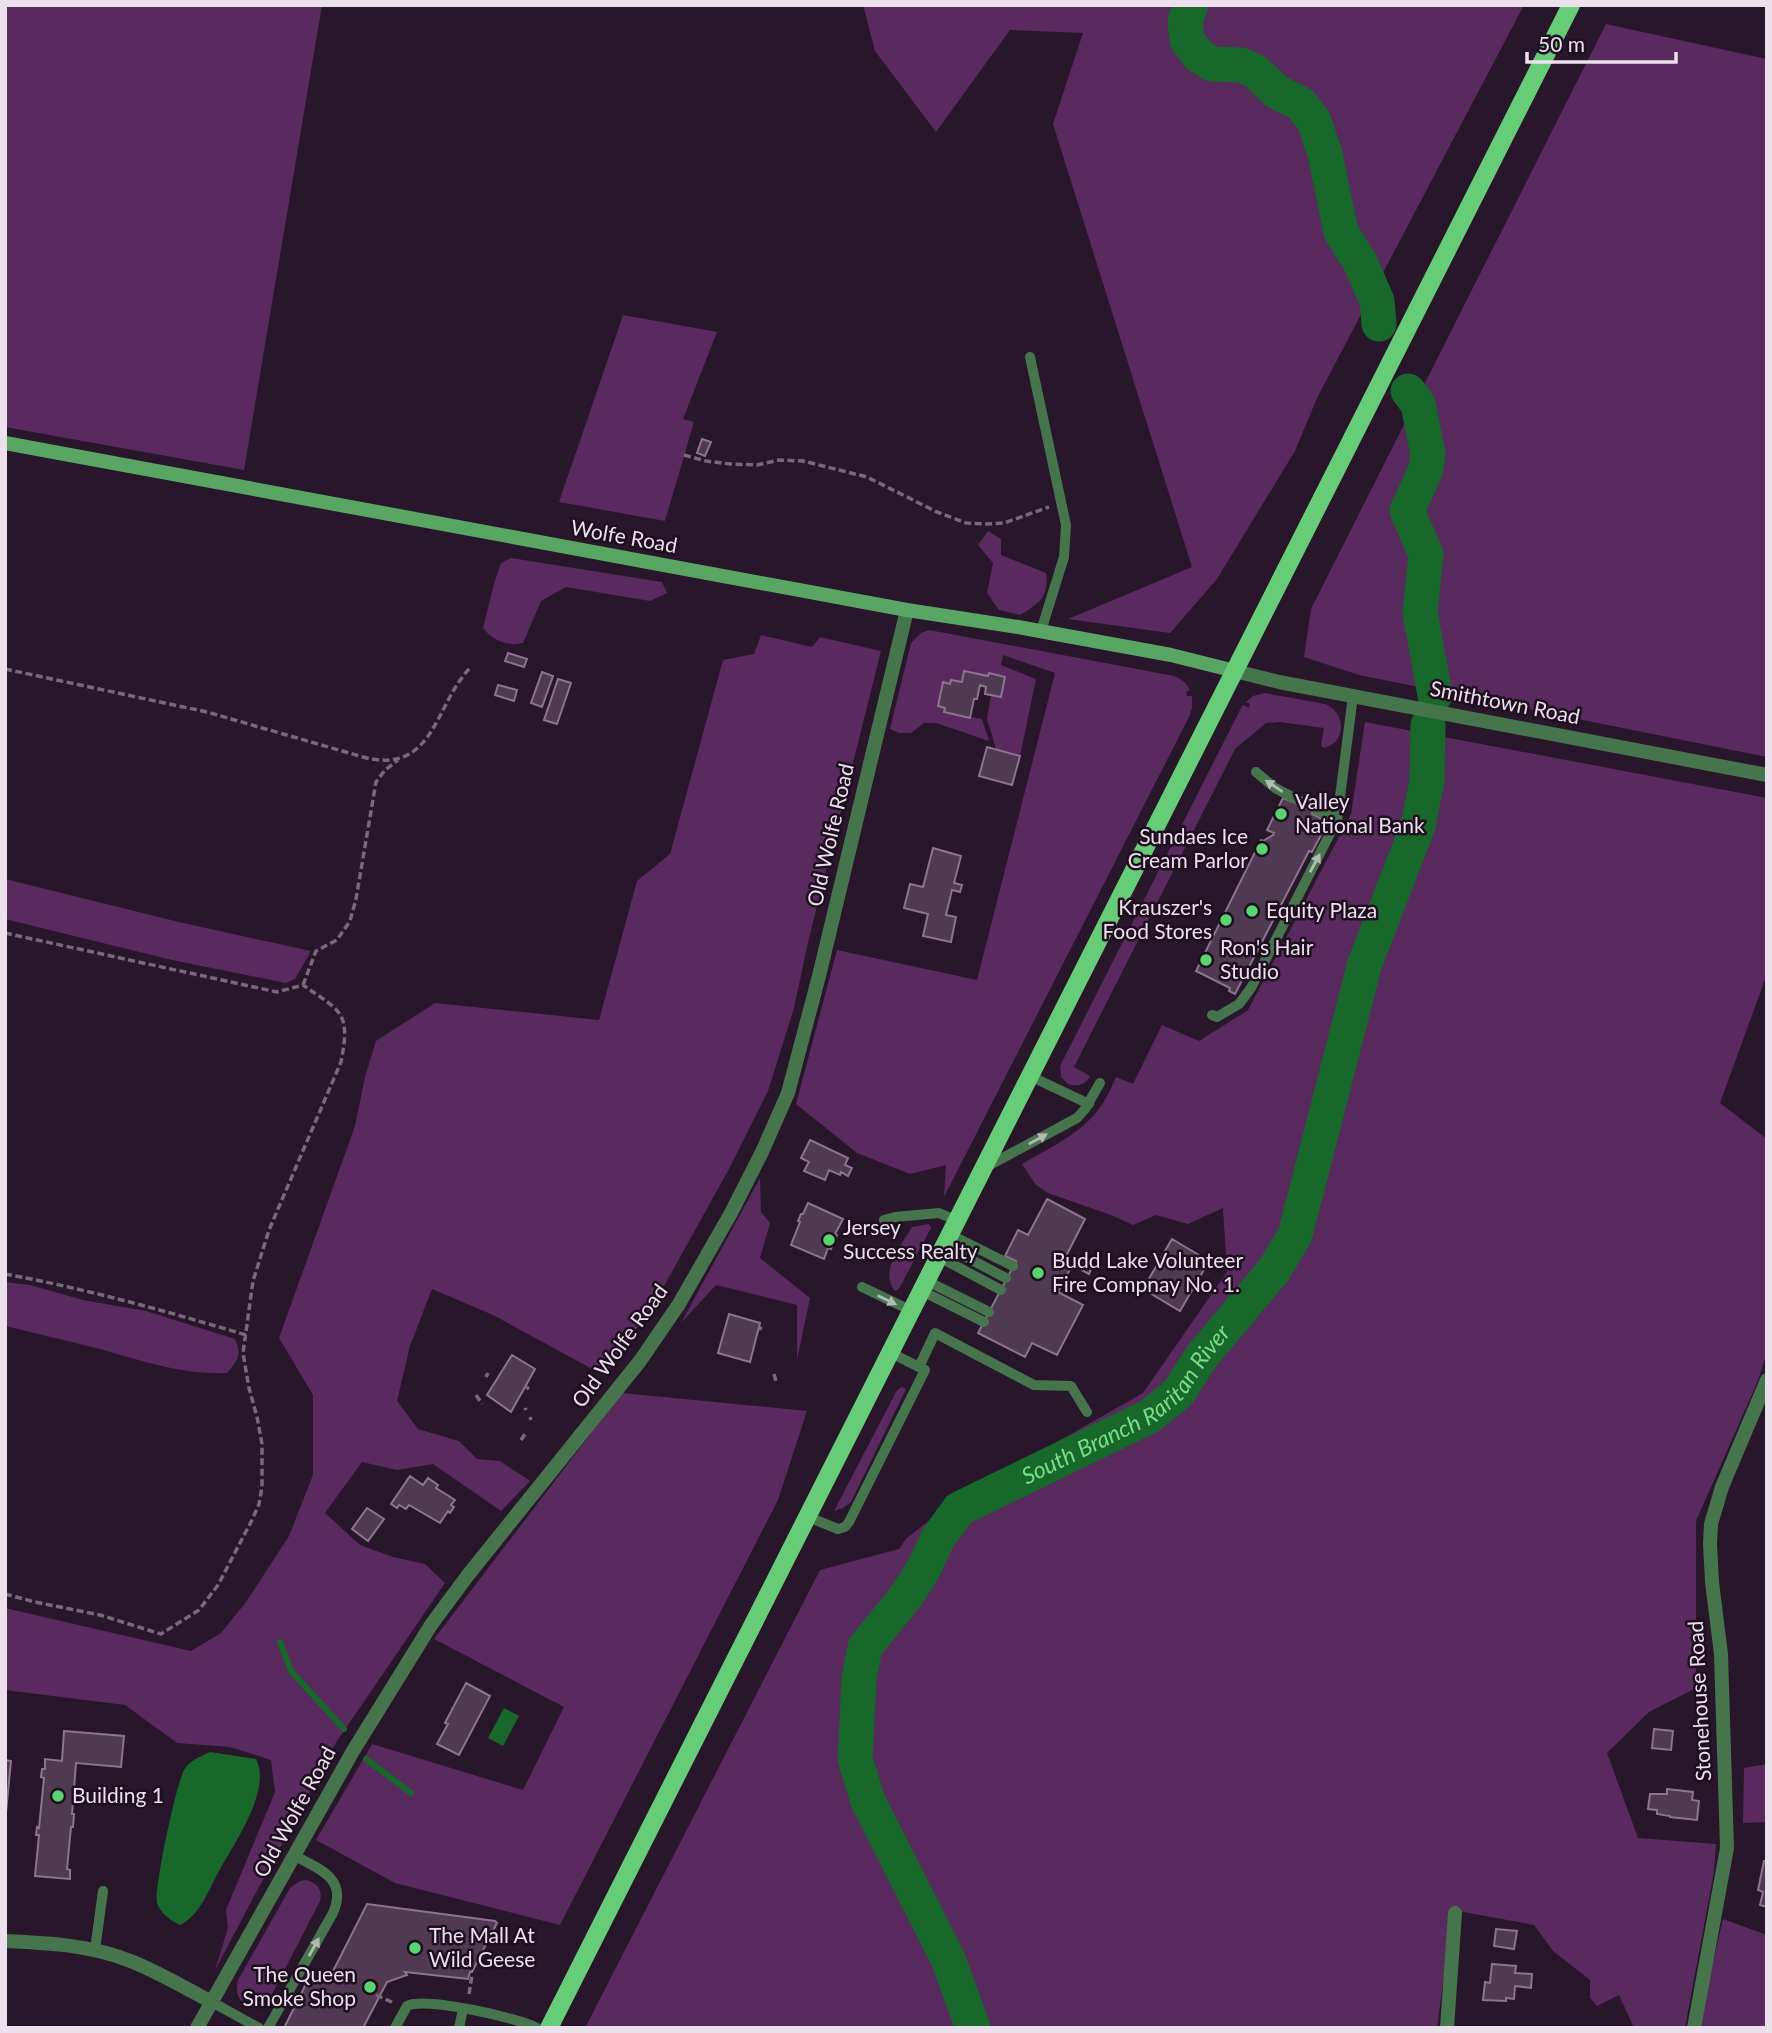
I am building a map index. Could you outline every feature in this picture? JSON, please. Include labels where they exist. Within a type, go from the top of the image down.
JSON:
[{"type":"main road","points":[[549,2028],[1571,5]]},
{"type":"main road","name":"Wolfe Road","points":[[5,443],[907,610],[1171,655],[1235,671]]},
{"type":"street","name":"Old Wolfe Road","points":[[197,2028],[382,1703],[431,1625],[640,1361],[679,1304],[762,1152],[788,1093],[819,976],[907,610]]},
{"type":"street","name":"Smithtown Road","points":[[1235,671],[1279,682],[1767,775]]},
{"type":"street","name":"Stonehouse Road","points":[[1694,2028],[1727,1849],[1721,1654],[1712,1582],[1711,1524],[1722,1487],[1767,1380]]},
{"type":"street","points":[[1447,2028],[1455,1913]]},
{"type":"street","points":[[5,1941],[53,1943],[94,1950],[132,1962],[210,2001]]},
{"type":"lane","points":[[1030,357],[1066,525],[1065,549],[1041,631]]},
{"type":"lane","points":[[1212,1015],[1217,1017],[1239,1004],[1251,988],[1337,820],[1353,696]]},
{"type":"lane","points":[[1256,772],[1275,788],[1337,820]]},
{"type":"lane","points":[[1030,1076],[1089,1104]]},
{"type":"lane","points":[[984,1168],[1077,1118],[1089,1104],[1100,1083]]},
{"type":"lane","points":[[884,1220],[939,1213],[948,1240],[1002,1290]]},
{"type":"lane","points":[[948,1240],[1013,1266]]},
{"type":"lane","points":[[948,1240],[1006,1278]]},
{"type":"lane","points":[[925,1286],[987,1317]]},
{"type":"lane","points":[[862,1287],[912,1311]]},
{"type":"lane","points":[[919,1367],[935,1333],[1034,1385],[1071,1386],[1087,1412]]},
{"type":"lane","points":[[808,1517],[838,1529],[849,1522],[925,1370],[891,1353]]},
{"type":"lane","points":[[268,2028],[333,1913],[337,1899],[336,1887],[329,1876],[295,1856]]},
{"type":"lane","points":[[94,1950],[103,1891]]},
{"type":"lane","points":[[210,2001],[259,2028]]},
{"type":"lane","points":[[395,2028],[405,2008],[413,2002],[517,2020],[537,2028]]},
{"type":"lane","points":[[460,2028],[463,2009]]},
{"type":"path","points":[[684,455],[730,464],[757,465],[779,460],[803,461],[867,477],[937,512],[966,523],[1004,523],[1061,503]]},
{"type":"path","points":[[303,985],[316,951],[337,940],[350,921],[376,782],[384,770],[420,747],[434,729],[460,678],[471,667]]},
{"type":"path","points":[[5,669],[207,712],[374,760],[403,757]]},
{"type":"path","points":[[5,933],[276,992],[303,985],[339,1010],[345,1024],[341,1062],[269,1230],[253,1281],[243,1353],[262,1444],[262,1487],[247,1531],[218,1586],[199,1610],[161,1634],[100,1615],[5,1594]]},
{"type":"path","points":[[5,1274],[131,1301],[246,1335]]},
{"type":"path","points":[[774,1374],[776,1381]]},
{"type":"path","points":[[476,1395],[482,1404]]},
{"type":"path","points":[[521,1440],[525,1434]]},
{"type":"shaded area","points":[[5,5],[322,5],[244,470],[5,427]]},
{"type":"shaded area","points":[[863,5],[1524,5],[1317,398],[1295,451],[1217,579],[1170,633],[1068,619],[1192,567],[1053,124],[1083,33],[1010,30],[936,132],[875,51]]},
{"type":"shaded area","points":[[1606,24],[1767,59],[1767,757],[1359,675],[1304,657],[1311,609]]},
{"type":"shaded area","points":[[623,315],[717,332],[683,419],[694,422],[665,521],[559,502]]},
{"type":"shaded area","points":[[988,531],[1001,539],[1001,555],[1046,573],[1046,588],[1041,599],[1020,615],[999,610],[987,593],[993,563],[978,545]]},
{"type":"shaded area","points":[[511,558],[662,582],[667,593],[650,601],[566,587],[541,601],[523,643],[506,643],[496,639],[483,628],[501,563]]},
{"type":"shaded area","points":[[929,630],[1174,676],[1184,681],[1190,690],[1186,692],[1187,696],[1192,696],[1189,717],[944,1197],[946,1165],[910,1174],[857,1153],[796,1104],[837,950],[977,980],[1055,673],[1003,655],[1001,665],[1036,679],[1020,756],[996,749],[987,719],[991,695],[1001,697],[1005,677],[989,674],[962,682],[952,680],[950,684],[943,683],[938,706],[945,708],[945,712],[982,719],[989,741],[936,723],[924,723],[911,733],[899,733],[890,729],[911,643],[921,633]]},
{"type":"shaded area","points":[[761,635],[812,647],[820,637],[881,651],[794,1008],[768,1091],[730,1167],[658,1297],[605,1376],[493,1315],[432,1289],[410,1346],[397,1401],[418,1429],[459,1441],[477,1459],[500,1461],[530,1481],[501,1511],[433,1464],[397,1470],[362,1462],[325,1513],[360,1545],[393,1557],[425,1564],[445,1583],[335,1744],[215,1970],[228,1928],[226,1910],[275,1792],[271,1760],[230,1747],[177,1743],[125,1705],[5,1690],[5,1608],[191,1651],[221,1633],[246,1602],[289,1536],[313,1475],[313,1395],[279,1338],[355,1126],[376,1041],[435,1003],[599,1020],[637,881],[670,854],[723,660],[754,654]]},
{"type":"shaded area","points":[[1265,693],[1325,704],[1332,708],[1340,720],[1341,728],[1337,741],[1324,748],[1321,746],[1324,728],[1280,722],[1266,723],[1235,749],[1074,1067],[1090,1076],[1081,1084],[1068,1084],[1061,1077],[1060,1066],[1242,706],[1249,708],[1250,704],[1246,702],[1253,696]]},
{"type":"shaded area","points":[[1365,722],[1767,798],[1767,974],[1720,1103],[1767,1139],[1767,1353],[1757,1383],[1696,1521],[1696,1688],[1649,1712],[1607,1753],[1638,1838],[1716,1844],[1714,1872],[1685,2028],[1634,2028],[1619,1995],[1597,2006],[1590,1998],[1590,1980],[1553,1951],[1534,1925],[1453,1910],[1437,2028],[585,2028],[820,1570],[899,1549],[906,1539],[953,1501],[1143,1393],[1227,1272],[1223,1208],[1188,1224],[1156,1215],[1133,1225],[1048,1193],[1036,1185],[1022,1164],[1082,1127],[1098,1110],[1116,1077],[1133,1084],[1162,1025],[1199,1041],[1248,1010],[1351,814]]},
{"type":"shaded area","points":[[5,879],[311,951],[295,979],[286,983],[172,960],[5,919]]},
{"type":"shaded area","points":[[760,1178],[761,1212],[770,1223],[760,1258],[810,1298],[797,1360],[797,1305],[716,1285],[681,1323]]},
{"type":"shaded area","points":[[929,1224],[931,1228],[900,1287],[894,1290],[889,1274],[898,1250],[912,1227]]},
{"type":"shaded area","points":[[5,1282],[146,1311],[235,1339],[238,1357],[227,1373],[194,1372],[5,1326]]},
{"type":"shaded area","points":[[902,1387],[906,1389],[851,1502],[834,1511],[897,1390]]},
{"type":"shaded area","points":[[622,1393],[807,1411],[778,1500],[560,1925],[395,1883],[316,1840],[372,1744],[523,1790],[564,1707],[434,1639]]},
{"type":"shaded area","points":[[504,1708],[519,1716],[503,1746],[488,1738]]},
{"type":"shaded area","points":[[210,1752],[256,1759],[260,1771],[259,1785],[250,1815],[204,1900],[193,1915],[180,1925],[166,1916],[157,1903],[162,1858],[184,1770],[192,1761]]},
{"type":"shaded area","points":[[1767,1764],[1767,1822],[1743,1823],[1744,1768]]},
{"type":"shaded area","points":[[306,1880],[318,1887],[321,1893],[320,1901],[270,1998],[257,2005],[245,2004],[238,1995],[238,1980],[290,1888]]},
{"type":"shaded area","points":[[1723,1919],[1767,1935],[1767,2028],[1701,2028]]},
{"type":"building","points":[[702,439],[711,442],[705,456],[697,453]]},
{"type":"building","points":[[508,653],[527,659],[524,667],[505,661]]},
{"type":"building","points":[[964,671],[1005,677],[1001,697],[985,694],[986,687],[980,685],[970,718],[944,712],[945,708],[938,706],[943,682],[962,682]]},
{"type":"building","points":[[542,672],[553,676],[542,707],[531,703]]},
{"type":"building","points":[[558,679],[571,683],[557,724],[544,720]]},
{"type":"building","points":[[498,685],[517,690],[514,701],[495,695]]},
{"type":"building","points":[[987,747],[1020,756],[1012,785],[979,776]]},
{"type":"building","name":"Equity Plaza","points":[[1283,798],[1313,810],[1312,814],[1328,822],[1312,852],[1309,851],[1235,994],[1229,991],[1230,988],[1196,971],[1261,840],[1273,835],[1274,833],[1267,830]]},
{"type":"building","points":[[933,848],[961,856],[954,883],[962,885],[960,892],[952,890],[946,915],[956,917],[951,942],[923,936],[928,914],[904,908],[910,884],[923,887]]},
{"type":"building","points":[[810,1140],[848,1158],[845,1165],[852,1168],[848,1176],[829,1170],[825,1180],[804,1171],[809,1162],[801,1158]]},
{"type":"building","name":"Budd Lake Volunteer Fire Compnay No. 1.","points":[[1047,1199],[1085,1219],[1062,1264],[1070,1269],[1058,1292],[1083,1305],[1057,1355],[1032,1343],[1025,1357],[978,1333],[1016,1261],[1005,1256],[1018,1230],[1028,1235]]},
{"type":"building","points":[[808,1203],[843,1219],[824,1259],[791,1245],[800,1222],[798,1221]]},
{"type":"building","points":[[1172,1239],[1209,1261],[1180,1311],[1143,1289]]},
{"type":"building","points":[[1078,1257],[1093,1265],[1089,1274],[1074,1266]]},
{"type":"building","points":[[729,1314],[760,1323],[750,1362],[718,1353]]},
{"type":"building","points":[[512,1355],[535,1369],[511,1412],[487,1395]]},
{"type":"building","points":[[410,1476],[423,1485],[428,1478],[438,1485],[436,1488],[455,1500],[451,1505],[454,1507],[440,1523],[409,1505],[406,1509],[391,1504]]},
{"type":"building","points":[[367,1508],[384,1519],[368,1541],[352,1529]]},
{"type":"building","points":[[466,1683],[490,1696],[459,1755],[437,1744]]},
{"type":"building","points":[[1654,1729],[1673,1731],[1671,1750],[1652,1748]]},
{"type":"building","name":"Building 1","points":[[64,1731],[124,1736],[121,1767],[76,1763],[73,1827],[67,1869],[70,1870],[70,1879],[35,1876],[39,1835],[36,1835],[44,1778],[41,1777],[42,1769],[45,1769],[45,1759],[62,1761]]},
{"type":"building","points":[[5,1760],[11,1761],[5,1823]]},
{"type":"building","points":[[1667,1789],[1693,1792],[1692,1800],[1699,1801],[1697,1820],[1670,1817],[1657,1814],[1657,1810],[1648,1809],[1650,1794],[1667,1794]]},
{"type":"building","points":[[1764,1861],[1767,1861],[1767,1907],[1760,1905],[1763,1892],[1758,1890]]},
{"type":"building","name":"The Mall At Wild Geese","points":[[367,1904],[497,1923],[468,1979],[405,1972],[407,1975],[387,1982],[363,2028],[284,2028],[311,1974],[329,1979]]},
{"type":"building","points":[[1496,1929],[1517,1931],[1514,1949],[1494,1946]]},
{"type":"building","points":[[1492,1964],[1516,1966],[1515,1973],[1532,1974],[1531,1988],[1515,1986],[1514,1999],[1506,1998],[1506,2001],[1483,2000],[1485,1982],[1490,1983]]},
{"type":"waterway","name":"South Branch Raritan River","points":[[1191,5],[1185,21],[1187,40],[1198,55],[1212,64],[1241,65],[1255,71],[1277,92],[1301,104],[1314,121],[1325,154],[1341,232],[1360,262],[1377,301],[1379,324]]},
{"type":"waterway","name":"South Branch Raritan River","points":[[1408,391],[1418,404],[1428,454],[1426,469],[1407,511],[1426,554],[1420,613],[1435,695]]},
{"type":"waterway","name":"South Branch Raritan River","points":[[973,2028],[948,1959],[868,1801],[855,1759],[859,1679],[865,1647],[907,1595],[923,1570],[938,1538],[959,1509],[1150,1416],[1178,1393],[1202,1356],[1274,1270],[1295,1235],[1365,963],[1418,826],[1427,781],[1428,725]]},
{"type":"waterway","points":[[280,1642],[291,1671],[344,1729]]},
{"type":"waterway","points":[[366,1759],[411,1793]]},
{"type":"place","name":"Valley National Bank","points":[[1281,814]]},
{"type":"place","name":"Sundaes Ice Cream Parlor","points":[[1262,849]]},
{"type":"place","name":"Equity Plaza","points":[[1252,911]]},
{"type":"place","name":"Krauszer's Food Stores","points":[[1226,920]]},
{"type":"place","name":"Ron's Hair Studio","points":[[1206,960]]},
{"type":"place","name":"Jersey Success Realty","points":[[829,1240]]},
{"type":"place","name":"Budd Lake Volunteer Fire Compnay No. 1.","points":[[1038,1273]]},
{"type":"place","name":"Building 1","points":[[58,1796]]},
{"type":"place","name":"The Mall At Wild Geese","points":[[415,1948]]},
{"type":"place","name":"The Queen Smoke Shop","points":[[370,1987]]}]
